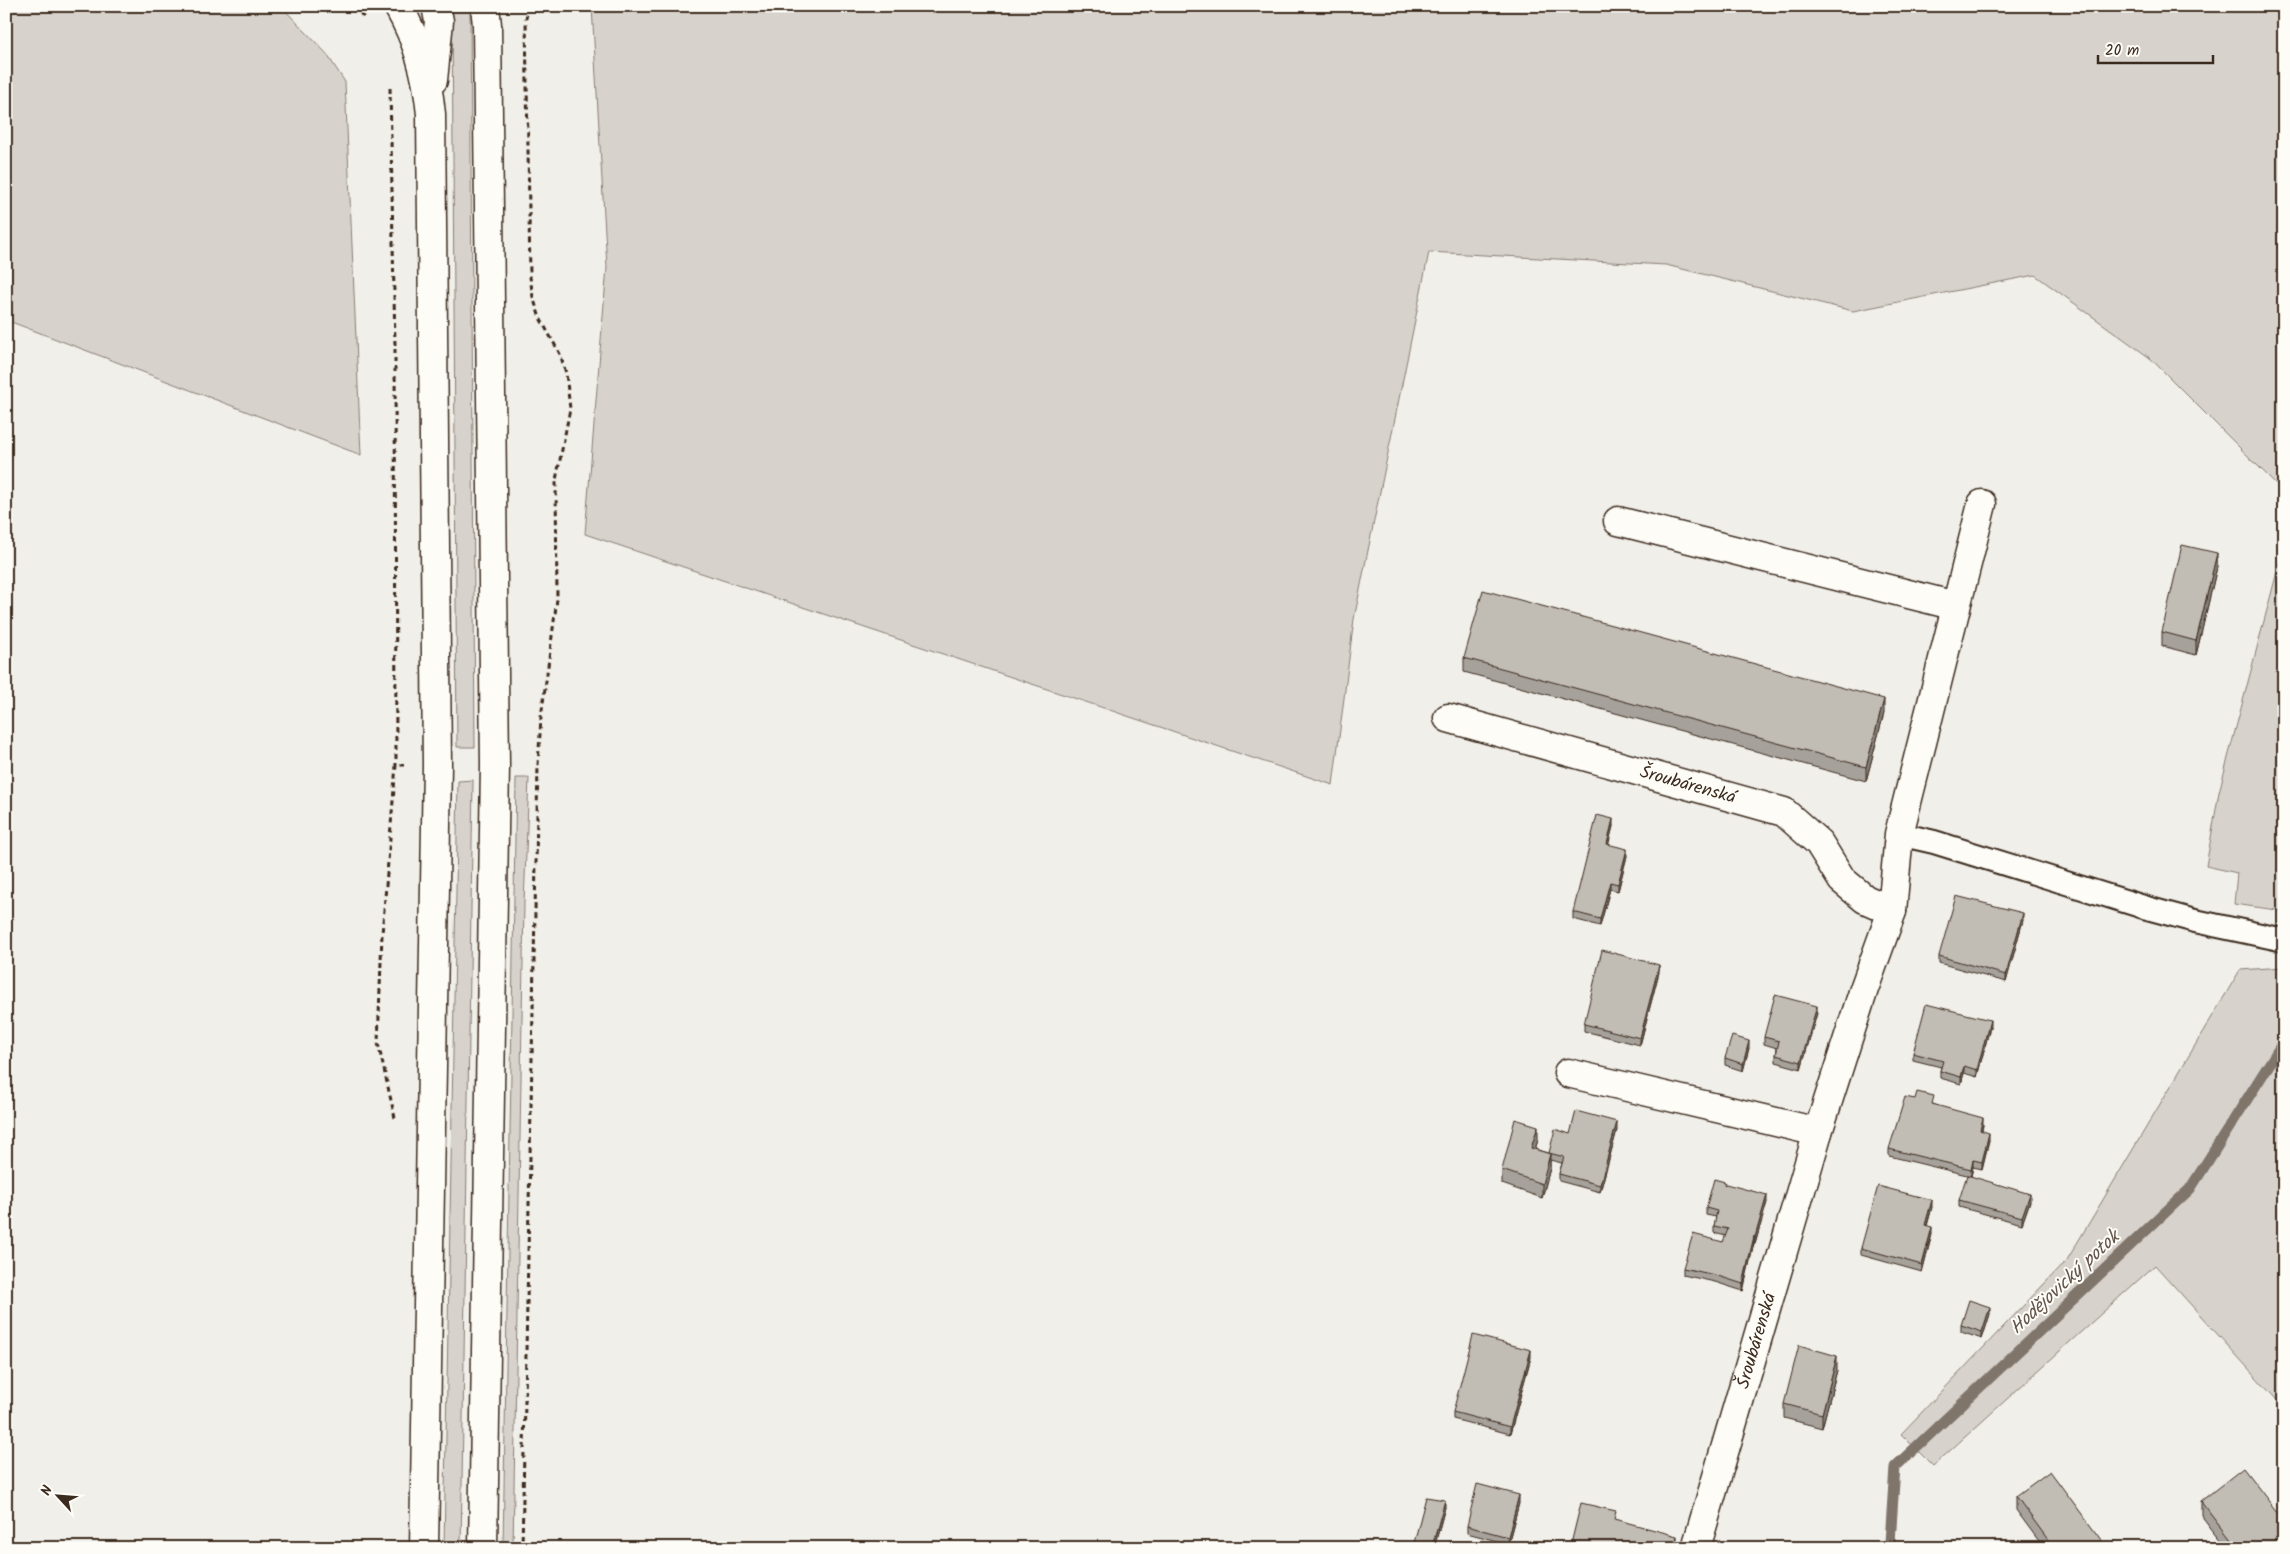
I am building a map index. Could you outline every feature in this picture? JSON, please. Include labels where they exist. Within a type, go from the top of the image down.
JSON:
[{"type":"main road","points":[[398,6],[409,26],[420,54],[428,83],[431,114],[437,765],[424,1548]]},
{"type":"main road","points":[[431,114],[439,21],[436,6]]},
{"type":"main road","points":[[482,1548],[495,765],[488,13]]},
{"type":"main road","name":"Šroubárenská","points":[[1696,1548],[1818,1132],[1864,989],[1892,911],[1900,834],[1982,504]]},
{"type":"main road","points":[[1618,521],[1956,606]]},
{"type":"main road","name":"Šroubárenská","points":[[1448,718],[1784,812],[1819,843],[1842,880],[1865,899],[1892,911]]},
{"type":"main road","points":[[1568,1073],[1818,1132]]},
{"type":"lane","points":[[1900,834],[1934,842],[2147,908],[2195,921],[2284,940]]},
{"type":"path","points":[[354,6],[366,20]]},
{"type":"path","points":[[522,1548],[538,765],[541,718],[557,600],[556,480],[570,409],[566,373],[560,354],[540,318],[533,297],[530,277],[526,18],[529,6]]},
{"type":"path","points":[[390,84],[395,356],[396,765]]},
{"type":"shaded area","points":[[6,6],[281,6],[326,53],[345,82],[361,455],[6,320]]},
{"type":"shaded area","points":[[452,6],[470,6],[475,747],[457,747]]},
{"type":"shaded area","points":[[2284,6],[2284,492],[2150,358],[2035,275],[1853,311],[1666,265],[1429,252],[1354,619],[1333,785],[585,534],[607,267],[592,7]]},
{"type":"shaded area","points":[[2284,545],[2284,911],[2234,904],[2237,873],[2206,866],[2219,792]]},
{"type":"shaded area","points":[[516,778],[529,778],[524,903],[513,1548],[503,1548]]},
{"type":"shaded area","points":[[473,780],[461,1548],[444,1548],[458,781]]},
{"type":"shaded area","points":[[2284,967],[2284,1408],[2155,1265],[1933,1466],[1901,1434],[2067,1260],[2240,970]]},
{"type":"building","points":[[2182,545],[2217,553],[2196,641],[2162,632]]},
{"type":"building","points":[[1483,590],[1884,699],[1866,767],[1464,658]]},
{"type":"building","points":[[1597,815],[1613,819],[1607,844],[1627,849],[1618,884],[1610,882],[1600,919],[1573,912]]},
{"type":"building","points":[[1956,896],[2023,913],[2006,975],[1939,956]]},
{"type":"building","points":[[1602,950],[1659,965],[1640,1038],[1584,1024]]},
{"type":"building","points":[[1775,995],[1817,1006],[1801,1062],[1776,1055],[1779,1041],[1764,1037]]},
{"type":"building","points":[[1926,1004],[1990,1020],[1977,1070],[1964,1066],[1961,1077],[1940,1071],[1943,1061],[1913,1053]]},
{"type":"building","points":[[1732,1036],[1749,1041],[1743,1064],[1725,1058]]},
{"type":"building","points":[[1917,1092],[1934,1096],[1932,1104],[1983,1118],[1980,1130],[1989,1133],[1982,1162],[1973,1160],[1971,1169],[1889,1149],[1905,1097],[1915,1099]]},
{"type":"building","points":[[1576,1111],[1617,1122],[1600,1185],[1559,1174],[1564,1157],[1549,1153],[1555,1129],[1570,1134]]},
{"type":"building","points":[[1515,1119],[1538,1126],[1531,1148],[1550,1154],[1542,1184],[1502,1170]]},
{"type":"building","points":[[1967,1175],[2030,1194],[2022,1217],[1959,1200]]},
{"type":"building","points":[[1714,1179],[1725,1182],[1724,1186],[1726,1184],[1767,1195],[1754,1236],[1743,1284],[1683,1268],[1693,1234],[1723,1242],[1728,1229],[1714,1226],[1717,1211],[1706,1208]]},
{"type":"building","points":[[1878,1186],[1932,1200],[1925,1225],[1932,1227],[1922,1265],[1861,1248]]},
{"type":"building","points":[[1969,1300],[1990,1307],[1982,1332],[1961,1325]]},
{"type":"building","points":[[1473,1335],[1531,1350],[1510,1427],[1453,1412]]},
{"type":"building","points":[[1799,1345],[1837,1356],[1822,1414],[1784,1404]]},
{"type":"building","points":[[2243,1468],[2284,1521],[2284,1545],[2280,1548],[2237,1548],[2201,1501]]},
{"type":"building","points":[[2050,1471],[2107,1548],[2054,1548],[2016,1496]]},
{"type":"building","points":[[1477,1484],[1519,1495],[1508,1537],[1467,1526]]},
{"type":"building","points":[[1426,1497],[1445,1500],[1432,1547],[1414,1543]]},
{"type":"building","points":[[1581,1503],[1616,1511],[1614,1519],[1677,1536],[1674,1548],[1570,1548]]},
{"type":"waterway","name":"Hodějovický potok","points":[[1888,1548],[1895,1467],[2190,1189],[2284,1041]]}]
